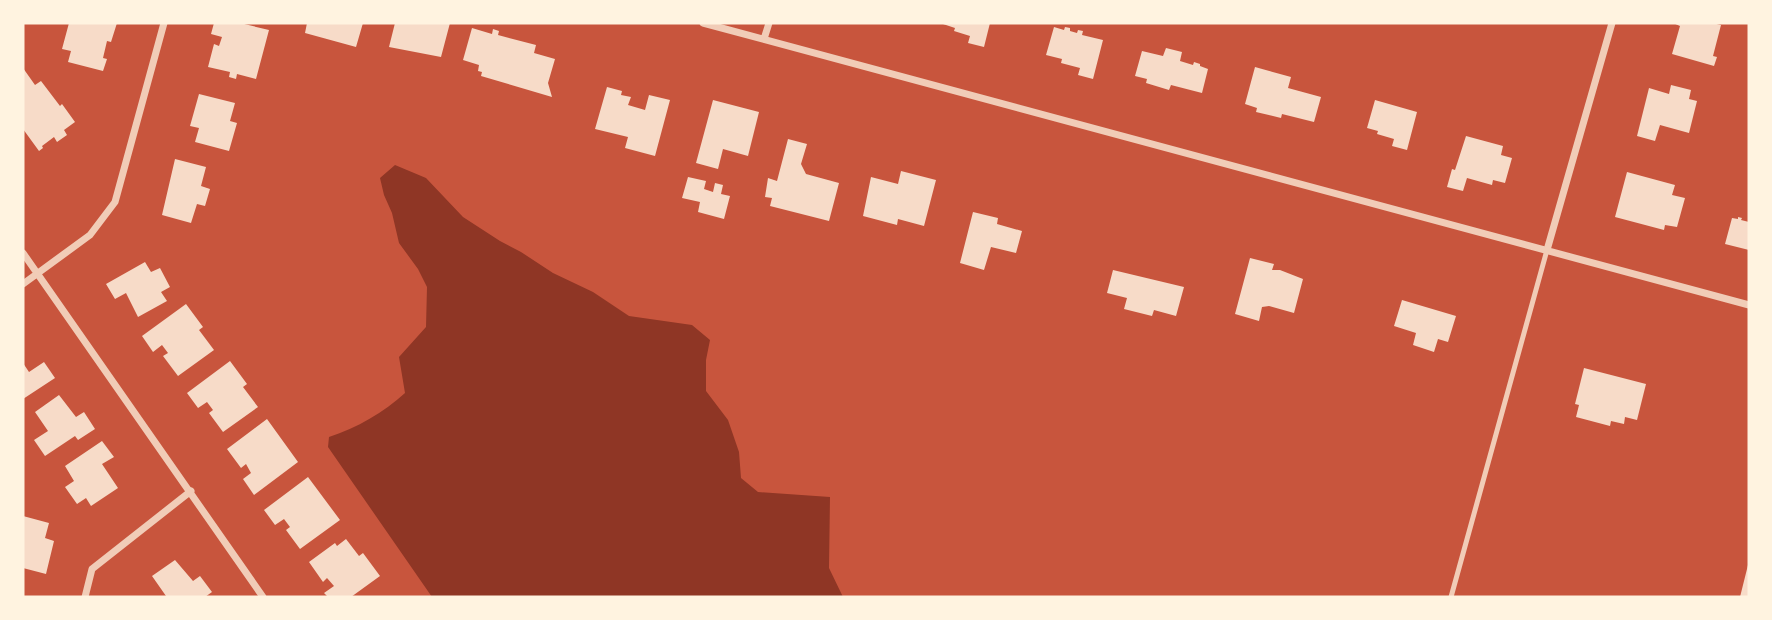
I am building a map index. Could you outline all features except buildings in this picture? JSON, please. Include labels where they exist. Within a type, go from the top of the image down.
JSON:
[{"type":"street","points":[[23,284],[90,235],[115,202],[164,23]]},
{"type":"street","points":[[703,23],[1749,305]]},
{"type":"street","points":[[765,40],[769,23]]},
{"type":"street","points":[[1547,250],[1612,23]]},
{"type":"street","points":[[23,253],[263,597]]},
{"type":"street","points":[[85,597],[92,569],[191,491]]},
{"type":"lane","points":[[1451,597],[1547,250]]},
{"type":"shaded area","points":[[395,165],[426,178],[463,217],[500,241],[553,273],[593,292],[629,316],[692,325],[710,340],[706,360],[706,391],[728,420],[739,452],[741,478],[758,492],[830,497],[829,568],[843,597],[432,597],[328,447],[329,437],[370,419],[405,393],[399,357],[426,327],[427,287],[399,243],[380,178]]}]
